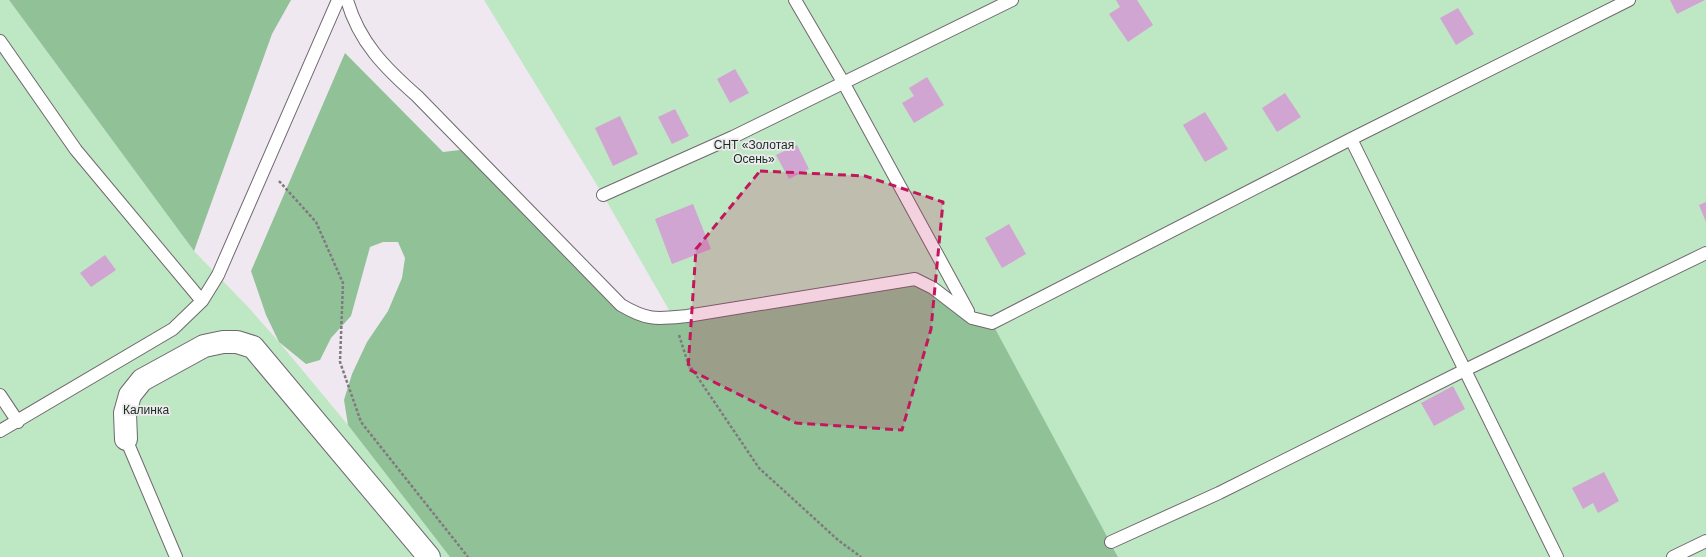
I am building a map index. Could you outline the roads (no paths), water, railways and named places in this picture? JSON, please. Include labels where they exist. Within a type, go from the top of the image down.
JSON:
[{"type":"street","points":[[126,439],[125,413],[130,395],[142,380],[204,346],[223,342],[237,342],[253,347],[429,557]]},
{"type":"lane","points":[[0,432],[173,329],[202,301],[218,275],[338,0]]},
{"type":"lane","points":[[347,0],[359,30],[372,52],[389,71],[417,96],[621,304],[638,316],[659,319],[915,279],[933,288],[972,318],[992,323],[1351,139],[1629,0]]},
{"type":"lane","points":[[795,0],[843,82],[972,318]]},
{"type":"lane","points":[[603,195],[733,137],[1012,0]]},
{"type":"lane","points":[[0,41],[76,150],[202,301]]},
{"type":"lane","points":[[1351,139],[1557,557]]},
{"type":"lane","points":[[1111,542],[1219,493],[1465,370],[1706,253]]},
{"type":"lane","points":[[0,395],[18,422]]},
{"type":"lane","points":[[126,439],[176,557]]},
{"type":"lane","points":[[1673,557],[1706,541]]},
{"type":"park label","name":"СНТ «Золотая Осень»","points":[[754,152]]},
{"type":"park label","name":"Калинка","points":[[146,410]]}]
